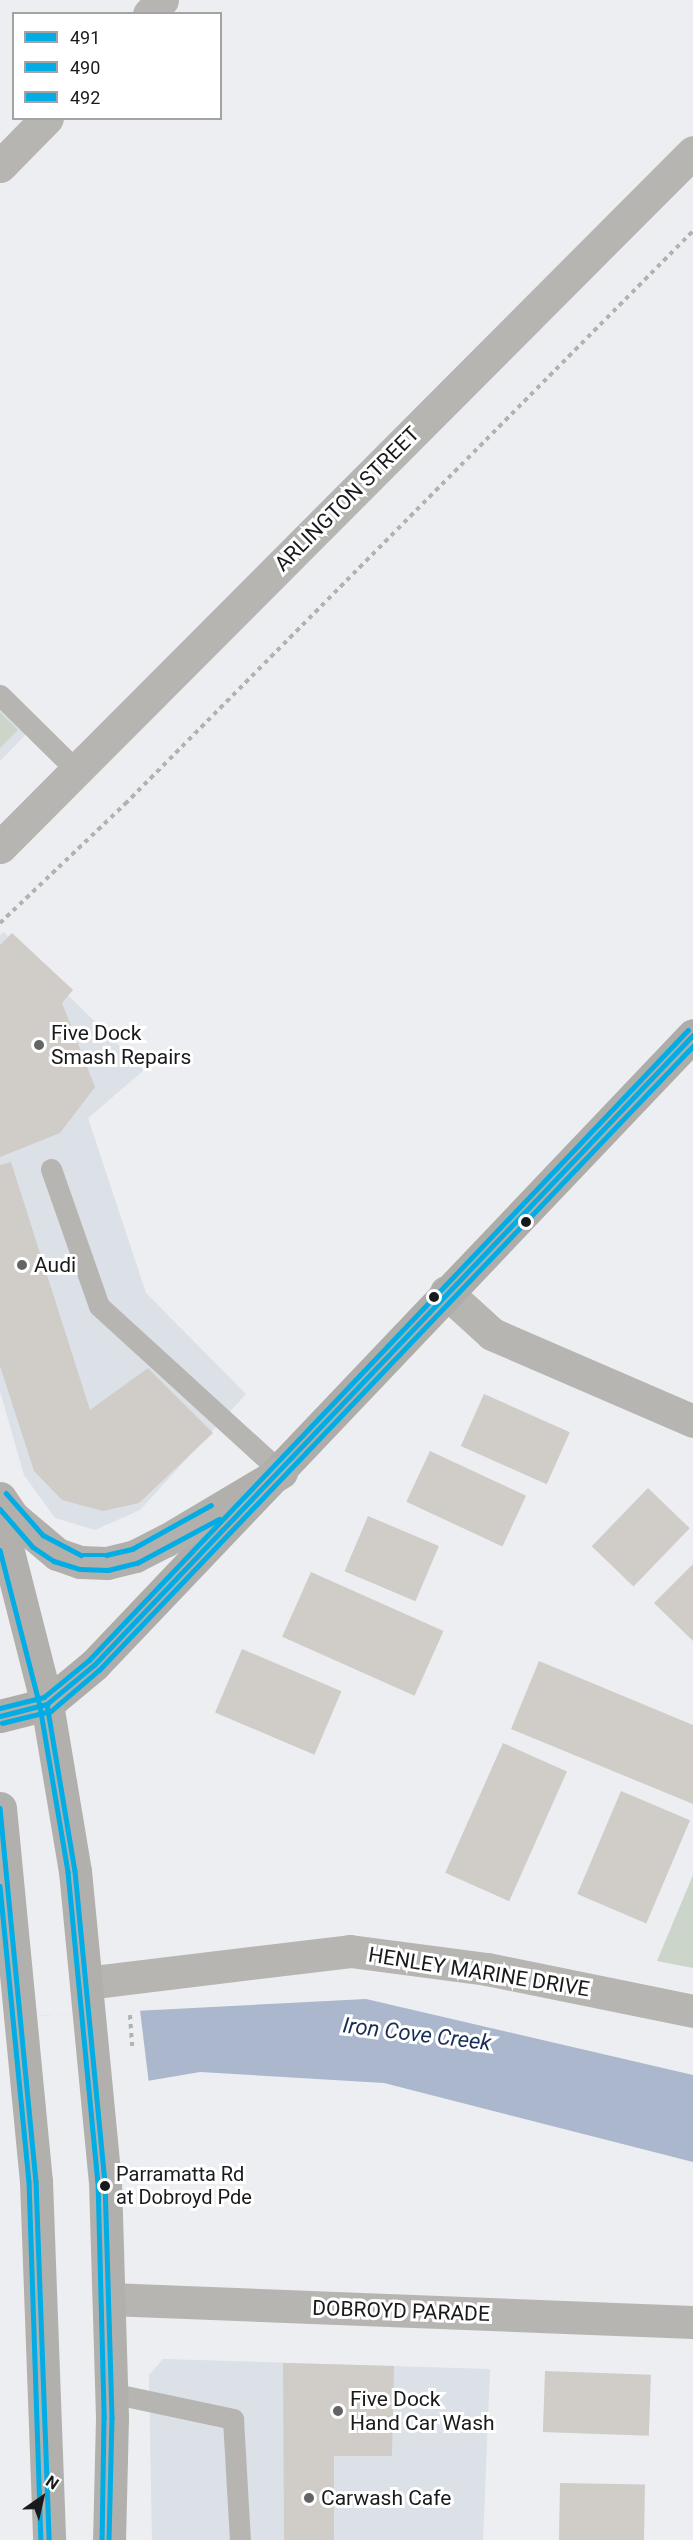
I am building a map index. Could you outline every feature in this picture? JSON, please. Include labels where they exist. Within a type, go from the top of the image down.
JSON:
[{"type":"highway","points":[[0,1498],[12,1515],[57,1554],[80,1562],[107,1563],[135,1556],[165,1541],[281,1472]]},
{"type":"highway","points":[[0,1520],[47,1704],[75,1871],[105,2181],[110,2299],[109,2540]]},
{"type":"highway","points":[[0,1808],[23,2025],[36,2181],[49,2540]]},
{"type":"main road","points":[[0,1716],[47,1704],[94,1665],[281,1472],[447,1292],[693,1035]]},
{"type":"street","points":[[151,12],[162,0]]},
{"type":"street","points":[[0,166],[45,120]]},
{"type":"street","name":"ARLINGTON STREET","points":[[0,847],[693,152]]},
{"type":"street","points":[[447,1292],[492,1334],[693,1421]]},
{"type":"street","name":"HENLEY MARINE DRIVE","points":[[86,1983],[350,1951],[487,1969],[693,2011]]},
{"type":"street","name":"DOBROYD PARADE","points":[[110,2299],[693,2322]]},
{"type":"lane","points":[[0,695],[76,770]]},
{"type":"lane","points":[[51,1168],[99,1306],[281,1472]]},
{"type":"lane","points":[[0,1960],[19,1988]]},
{"type":"lane","points":[[111,2393],[233,2419],[240,2540]]},
{"type":"path","points":[[0,923],[125,804],[693,231]]},
{"type":"shaded area","points":[[0,684],[39,721],[0,761]]},
{"type":"shaded area","points":[[0,712],[18,730],[0,748]]},
{"type":"shaded area","points":[[4,932],[144,1070],[88,1118],[146,1293],[246,1394],[140,1510],[95,1530],[55,1518],[24,1475],[0,1391],[0,935]]},
{"type":"shaded area","points":[[693,1875],[693,1968],[657,1961]]},
{"type":"shaded area","points":[[163,2359],[490,2369],[483,2540],[152,2540],[149,2375]]},
{"type":"water","name":"Iron Cove Creek","points":[[366,1999],[693,2075],[693,2162],[384,2083],[200,2072],[0,2106],[0,2018]]},
{"type":"pier","points":[[140,2010],[149,2084],[0,2109],[0,2018]]},
{"type":"building","name":"Five Dock Smash Repairs","points":[[12,933],[73,990],[62,1003],[95,1087],[60,1133],[0,1157],[0,945]]},
{"type":"building","name":"Audi","points":[[11,1162],[90,1410],[148,1368],[213,1433],[139,1503],[103,1511],[62,1500],[34,1471],[0,1366],[0,1165]]},
{"type":"building","points":[[484,1394],[570,1432],[547,1484],[461,1446]]},
{"type":"building","points":[[430,1451],[526,1496],[502,1547],[406,1502]]},
{"type":"building","points":[[648,1488],[690,1528],[633,1587],[592,1546]]},
{"type":"building","points":[[368,1516],[439,1546],[415,1601],[345,1571]]},
{"type":"building","points":[[693,1564],[693,1641],[654,1603]]},
{"type":"building","points":[[311,1572],[443,1631],[415,1696],[282,1637]]},
{"type":"building","points":[[242,1649],[341,1691],[314,1755],[215,1713]]},
{"type":"building","points":[[539,1661],[693,1725],[693,1804],[511,1729]]},
{"type":"building","points":[[503,1743],[567,1771],[509,1901],[445,1873]]},
{"type":"building","points":[[621,1791],[690,1820],[646,1923],[577,1894]]},
{"type":"building","name":"Five Dock Hand Car Wash","points":[[283,2363],[394,2366],[392,2456],[334,2456],[334,2540],[284,2540]]},
{"type":"building","points":[[545,2371],[651,2375],[649,2436],[543,2432]]},
{"type":"building","points":[[560,2483],[645,2484],[644,2540],[559,2540]]},
{"type":"transit line","name":"492","points":[[0,1708],[44,1697],[89,1660],[688,1030]]},
{"type":"transit line","name":"491","points":[[0,1716],[47,1704],[94,1665],[693,1035]]},
{"type":"transit line","name":"490","points":[[2,1723],[51,1711],[99,1670],[693,1046]]},
{"type":"transit line","name":"492","points":[[6,1493],[43,1535],[81,1555],[106,1555],[132,1549],[211,1505]]},
{"type":"transit line","name":"490","points":[[0,1509],[33,1547],[54,1561],[80,1569],[108,1570],[137,1563],[219,1519]]},
{"type":"transit line","points":[[0,1550],[40,1706],[68,1872],[98,2181],[104,2418],[102,2540]]},
{"type":"transit line","name":"491","points":[[47,1704],[75,1871],[105,2181],[112,2418],[109,2540]]},
{"type":"transit line","name":"491","points":[[0,1808],[36,2181],[49,2540]]},
{"type":"transit line","points":[[0,1886],[29,2181],[41,2540]]},
{"type":"place","name":"Five Dock Smash Repairs","points":[[39,1045]]},
{"type":"place","name":"Audi","points":[[22,1265]]},
{"type":"place","name":"Parramatta Rd at Dobroyd Pde","points":[[105,2186]]},
{"type":"place","name":"Five Dock Hand Car Wash","points":[[338,2411]]},
{"type":"place","name":"Carwash Cafe","points":[[309,2498]]}]
